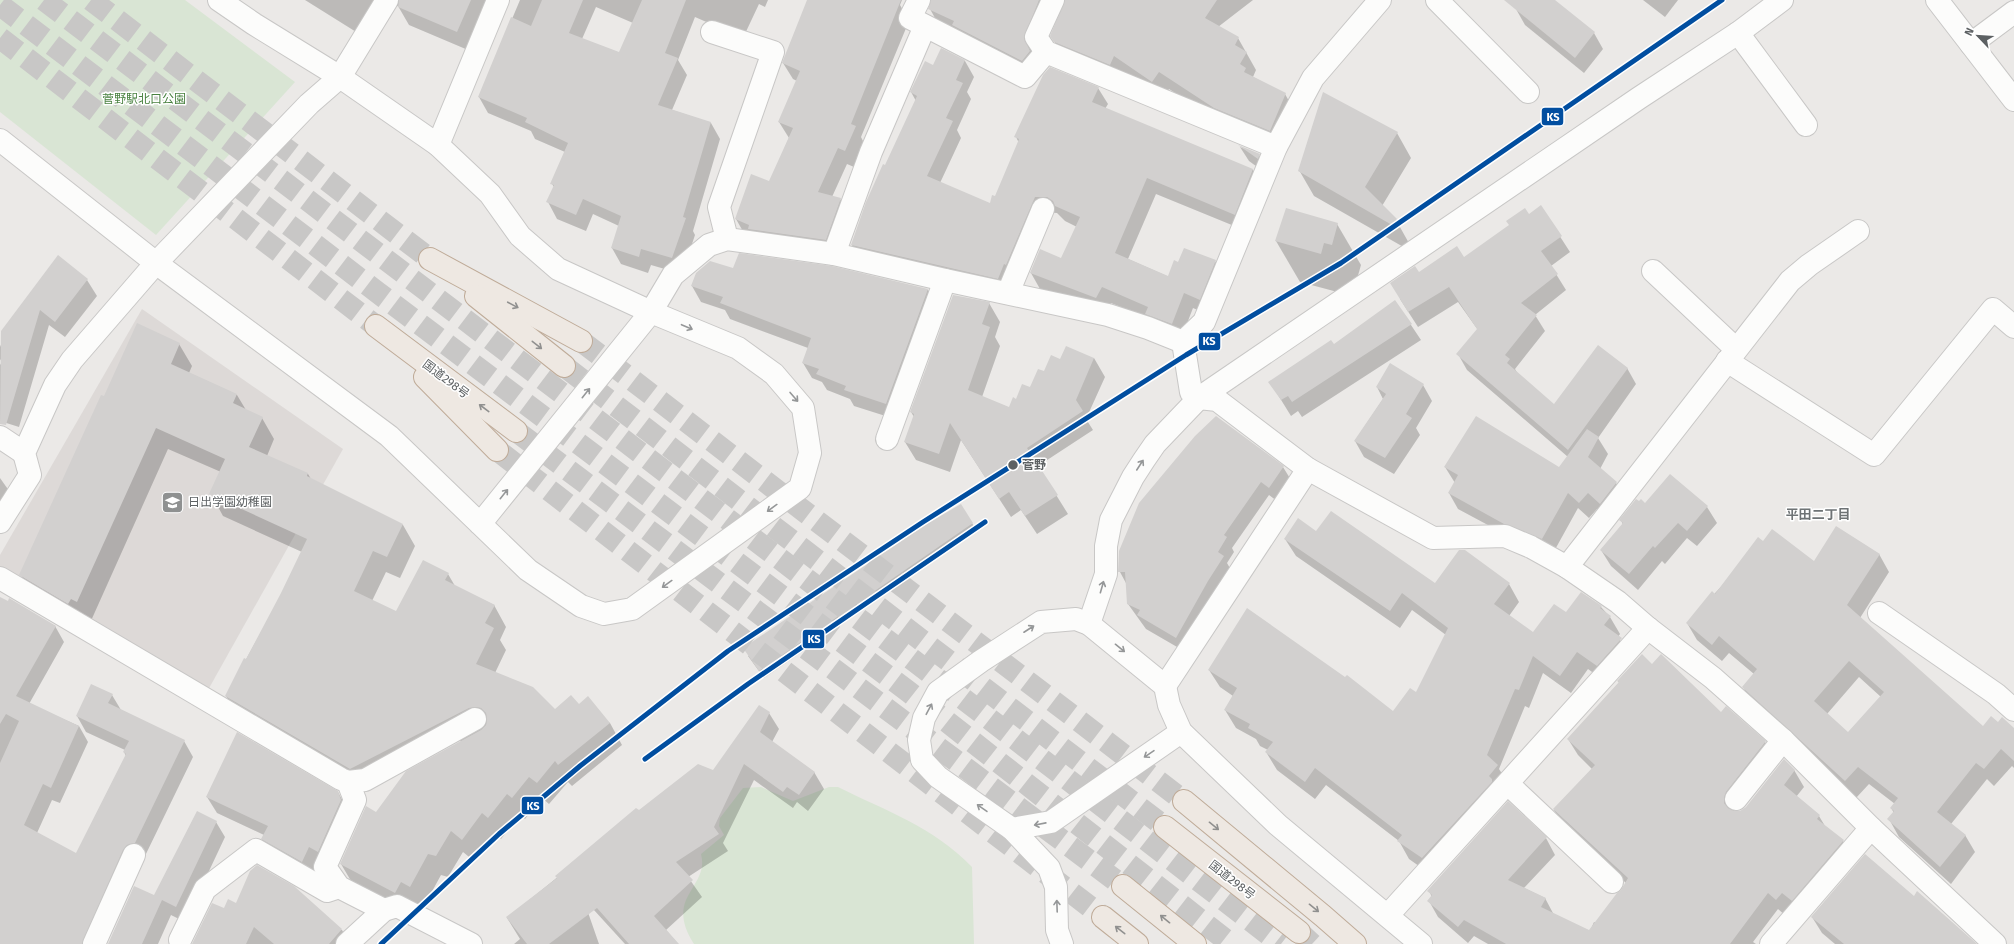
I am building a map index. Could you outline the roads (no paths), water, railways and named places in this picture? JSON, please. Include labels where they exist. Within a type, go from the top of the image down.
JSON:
[{"type":"highway","points":[[564,366],[430,259],[581,341]]},
{"type":"highway","name":"国道298号","points":[[497,450],[376,326],[516,431]]},
{"type":"highway","points":[[1184,801],[1355,944]]},
{"type":"highway","name":"国道298号","points":[[1165,827],[1299,932]]},
{"type":"highway","points":[[1123,886],[1195,944]]},
{"type":"highway","points":[[1103,917],[1138,944]]},
{"type":"street","points":[[0,140],[156,263],[389,436],[528,570],[581,606],[604,614],[632,609],[800,488],[810,453],[803,408],[774,374],[738,348],[651,312],[558,269],[520,236],[490,194],[438,145],[340,77],[254,24],[219,0]]},
{"type":"street","points":[[0,522],[30,475],[24,452],[55,384],[72,360],[156,263],[309,104],[340,77],[388,0]]},
{"type":"street","points":[[438,145],[498,0]]},
{"type":"street","points":[[1053,0],[1036,37],[1046,52],[1276,147]]},
{"type":"street","points":[[1183,342],[1204,322],[1276,147],[1313,78],[1380,0]]},
{"type":"street","points":[[1437,0],[1528,92]]},
{"type":"street","points":[[1089,624],[1106,574],[1106,546],[1114,514],[1133,476],[1155,444],[1199,398],[1639,98],[1738,33],[1782,0]]},
{"type":"street","points":[[1937,0],[2014,100]]},
{"type":"street","points":[[1971,44],[2014,12]]},
{"type":"street","points":[[834,254],[918,15],[1025,77],[1046,52]]},
{"type":"street","points":[[712,32],[773,52],[719,207],[726,239]]},
{"type":"street","points":[[1738,33],[1806,126]]},
{"type":"street","points":[[1008,293],[1043,209]]},
{"type":"street","points":[[1568,567],[1790,281],[1809,265],[1858,231]]},
{"type":"street","points":[[480,524],[651,312],[672,275],[709,245],[726,239],[834,254],[945,280],[1108,315],[1148,328],[1183,342]]},
{"type":"street","points":[[1652,271],[1732,355],[1874,455],[1993,308],[2014,327]]},
{"type":"street","points":[[887,439],[945,280]]},
{"type":"street","points":[[1183,342],[1191,392],[1199,398],[1217,400],[1308,469],[1433,538],[1505,536],[1531,547],[1568,567],[1618,602],[1648,628],[1712,678],[1783,740],[1871,828],[1995,944]]},
{"type":"street","points":[[0,438],[24,452]]},
{"type":"street","points":[[1165,686],[1308,469]]},
{"type":"street","points":[[0,578],[340,779],[348,782],[365,780],[475,719]]},
{"type":"street","points":[[1879,613],[1996,694],[2014,710]]},
{"type":"street","points":[[1062,944],[1057,930],[1056,887],[1049,868],[1012,829],[938,777],[922,760],[919,740],[924,718],[938,692],[980,661],[1041,622],[1076,618],[1089,624],[1165,686],[1169,704],[1181,732],[1278,825],[1421,944]]},
{"type":"street","points":[[1388,915],[1648,628]]},
{"type":"street","points":[[1012,829],[1051,822],[1181,732]]},
{"type":"street","points":[[1736,799],[1783,740]]},
{"type":"street","points":[[348,782],[355,800],[325,867],[339,887],[384,910]]},
{"type":"street","points":[[1508,784],[1612,882]]},
{"type":"street","points":[[1771,944],[1871,828]]},
{"type":"street","points":[[180,940],[205,889],[256,850],[328,891],[339,887]]},
{"type":"street","points":[[94,944],[134,855]]},
{"type":"street","points":[[347,944],[384,910],[397,906],[455,941]]},
{"type":"tunnel","points":[[44,0],[913,660],[1281,944]]},
{"type":"tunnel","points":[[91,0],[430,259]]},
{"type":"tunnel","points":[[0,5],[377,292],[909,692],[1231,944]]},
{"type":"tunnel","points":[[0,38],[376,326]]},
{"type":"tunnel","points":[[581,341],[1184,801]]},
{"type":"tunnel","points":[[564,366],[1165,827]]},
{"type":"tunnel","points":[[516,431],[1123,886]]},
{"type":"tunnel","points":[[497,450],[1103,917]]},
{"type":"tunnel","points":[[1299,932],[1312,944]]},
{"type":"place","name":"菅野","points":[[1013,465]]},
{"type":"place","name":"日出学園幼稚園","points":[[172,502]]},
{"type":"district","name":"平田二丁目","points":[[1818,514]]},
{"type":"park label","name":"菅野駅北口公園","points":[[144,99]]}]
